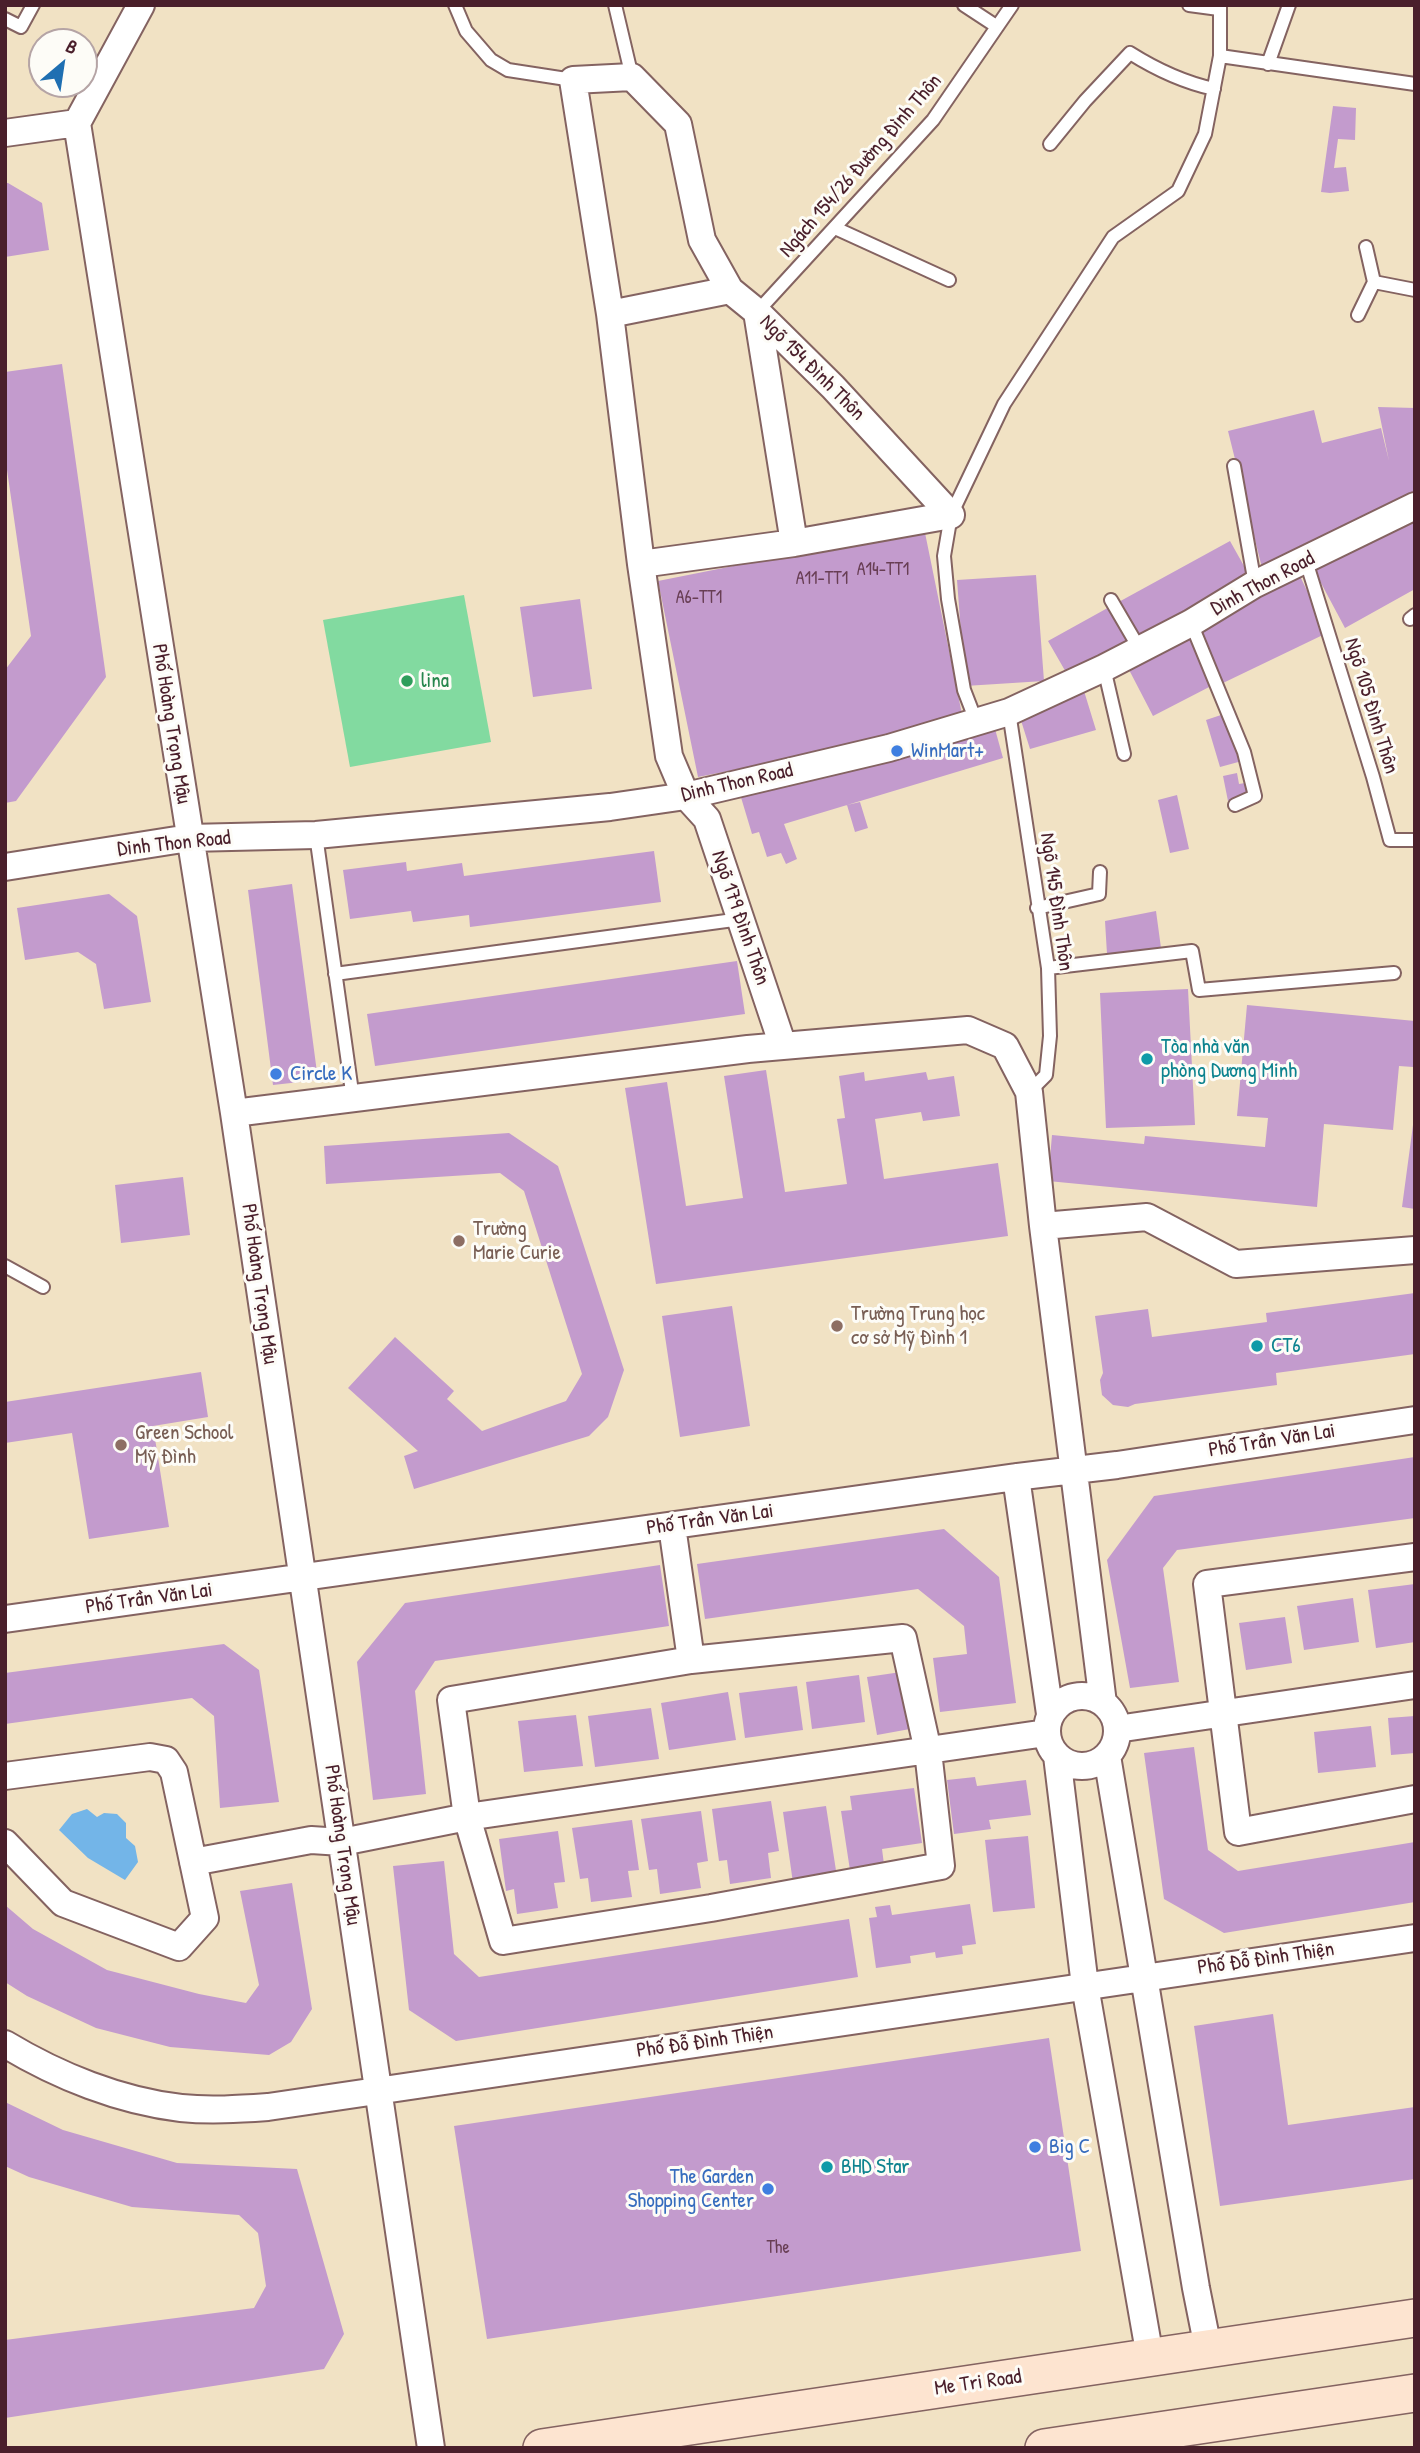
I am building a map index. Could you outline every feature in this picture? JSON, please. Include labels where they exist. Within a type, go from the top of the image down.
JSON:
[{"type":"main road","name":"Me Tri Road","points":[[542,2448],[1415,2318]]},
{"type":"main road","points":[[1044,2448],[1415,2393]]},
{"type":"street","points":[[5,133],[77,122],[141,5]]},
{"type":"street","points":[[573,80],[632,76]]},
{"type":"street","name":"Ngõ 154 Đình Thôn","points":[[632,76],[677,124],[702,240],[730,290],[757,312],[833,387],[951,515]]},
{"type":"street","name":"Ngõ 179 Đình Thôn","points":[[573,80],[610,314],[640,564],[669,756],[686,796],[707,819],[783,1046]]},
{"type":"street","name":"Phố Hoàng Trọng Mậu","points":[[77,122],[234,1113],[431,2448]]},
{"type":"street","points":[[610,314],[730,290]]},
{"type":"street","points":[[757,312],[794,543]]},
{"type":"street","name":"Dinh Thon Road","points":[[5,867],[189,838],[316,835],[610,807],[686,796],[889,748],[1009,712],[1104,668],[1191,623],[1255,583],[1306,561],[1415,506]]},
{"type":"street","points":[[640,564],[794,543],[951,515]]},
{"type":"street","points":[[234,1113],[783,1046],[968,1030],[1005,1046],[1029,1092],[1043,1226],[1103,1703]]},
{"type":"street","points":[[1043,1226],[1147,1217],[1236,1264],[1415,1250]]},
{"type":"street","name":"Phố Trần Văn Lai","points":[[5,1619],[1117,1465],[1415,1420]]},
{"type":"street","points":[[1016,1477],[1085,1986],[1150,2357]]},
{"type":"street","points":[[672,1525],[691,1660]]},
{"type":"street","points":[[1415,1557],[1207,1584],[1238,1832],[1415,1799]]},
{"type":"street","points":[[903,1638],[928,1751],[941,1866],[711,1908],[503,1941],[467,1817],[451,1700],[691,1660],[903,1638]]},
{"type":"street","points":[[1117,1728],[1415,1685]]},
{"type":"street","points":[[1077,1696],[1089,1696],[1103,1703],[1114,1717],[1117,1728],[1116,1741],[1107,1756],[1091,1765],[1067,1763],[1051,1734],[1057,1705],[1077,1696]]},
{"type":"street","points":[[193,1862],[311,1840],[342,1842],[467,1817],[1051,1734]]},
{"type":"street","points":[[1107,1756],[1208,2348]]},
{"type":"street","points":[[5,1776],[150,1757],[166,1760],[174,1772],[205,1918],[180,1947],[62,1903],[5,1843]]},
{"type":"street","name":"Phố Đỗ Đình Thiện","points":[[5,2044],[69,2077],[144,2101],[182,2108],[268,2107],[1415,1938]]},
{"type":"lane","points":[[5,19],[21,27],[33,5]]},
{"type":"lane","points":[[455,5],[466,31],[491,60],[508,70],[573,80]]},
{"type":"lane","points":[[615,5],[632,76]]},
{"type":"lane","points":[[964,5],[996,26]]},
{"type":"lane","name":"Ngách 154/26 Đường Đình Thôn","points":[[757,312],[933,120],[1012,5]]},
{"type":"lane","points":[[976,721],[964,690],[948,599],[944,555],[951,515],[1004,404],[1113,237],[1178,191],[1205,134],[1220,56],[1219,7],[1189,5]]},
{"type":"lane","points":[[1268,64],[1289,5]]},
{"type":"lane","points":[[1051,144],[1085,101],[1130,52],[1161,72],[1187,83],[1214,89]]},
{"type":"lane","points":[[1220,56],[1415,84]]},
{"type":"lane","points":[[835,228],[949,280]]},
{"type":"lane","points":[[1358,315],[1374,282],[1366,247]]},
{"type":"lane","points":[[1374,282],[1415,290]]},
{"type":"lane","points":[[1234,466],[1255,583]]},
{"type":"lane","name":"Ngõ 105 Đình Thôn","points":[[1306,561],[1390,840],[1415,840]]},
{"type":"lane","points":[[1111,600],[1139,648]]},
{"type":"lane","points":[[1191,623],[1244,752],[1254,785],[1255,796],[1236,805]]},
{"type":"lane","points":[[1104,668],[1124,754]]},
{"type":"lane","name":"Ngõ 145 Đình Thôn","points":[[1009,712],[1048,968],[1050,1036],[1046,1074],[1029,1092]]},
{"type":"lane","points":[[316,835],[352,1099]]},
{"type":"lane","points":[[1037,908],[1099,894],[1100,872]]},
{"type":"lane","points":[[335,974],[741,919]]},
{"type":"lane","points":[[1048,968],[1192,951],[1199,990],[1394,973]]},
{"type":"lane","points":[[5,1266],[43,1287]]},
{"type":"green space","name":"lina","points":[[464,595],[491,742],[350,767],[323,620]]},
{"type":"water","points":[[87,1809],[97,1817],[104,1813],[117,1814],[126,1823],[126,1838],[135,1846],[138,1862],[125,1880],[88,1858],[59,1830],[72,1814]]},
{"type":"building","points":[[1333,106],[1356,108],[1355,140],[1338,139],[1334,168],[1346,167],[1349,191],[1330,193],[1321,192]]},
{"type":"building","points":[[5,183],[42,203],[49,250],[5,257]]},
{"type":"building","points":[[62,364],[106,677],[16,801],[5,803],[5,670],[31,636],[5,456],[5,372]]},
{"type":"building","points":[[1378,407],[1415,408],[1415,496],[1262,568],[1228,431],[1314,410],[1322,443],[1381,428],[1389,461]]},
{"type":"building","points":[[1415,512],[1415,589],[1345,628],[1313,568]]},
{"type":"building","points":[[924,528],[964,724],[698,777],[658,581]]},
{"type":"building","points":[[1230,541],[1253,582],[1138,646],[1115,604]]},
{"type":"building","points":[[1036,575],[1044,681],[965,686],[957,580]]},
{"type":"building","points":[[1300,576],[1327,633],[1223,683],[1195,626]]},
{"type":"building","points":[[580,599],[592,689],[533,697],[520,607]]},
{"type":"building","points":[[1113,605],[1137,647],[1071,681],[1048,641]]},
{"type":"building","points":[[1188,632],[1215,684],[1153,716],[1126,664]]},
{"type":"building","points":[[1084,691],[1096,730],[1030,749],[1018,711]]},
{"type":"building","points":[[1227,713],[1242,761],[1220,767],[1206,720]]},
{"type":"building","points":[[992,718],[1003,758],[784,824],[797,859],[786,864],[781,853],[767,857],[759,832],[752,834],[740,794]]},
{"type":"building","points":[[1237,773],[1239,784],[1251,782],[1253,794],[1228,801],[1223,776]]},
{"type":"building","points":[[1177,795],[1189,849],[1170,853],[1158,800]]},
{"type":"building","points":[[860,802],[868,828],[855,832],[847,805]]},
{"type":"building","points":[[654,851],[661,902],[470,927],[469,915],[413,922],[411,911],[350,919],[343,870],[406,862],[407,871],[462,863],[464,876]]},
{"type":"building","points":[[292,884],[318,1080],[273,1085],[248,890]]},
{"type":"building","points":[[109,894],[137,916],[151,1002],[104,1009],[96,964],[78,952],[25,960],[17,908]]},
{"type":"building","points":[[1156,911],[1161,948],[1107,954],[1105,921]]},
{"type":"building","points":[[737,961],[745,1014],[375,1066],[367,1014]]},
{"type":"building","name":"Tòa nhà văn phòng Dương Minh","points":[[1188,989],[1195,1125],[1106,1128],[1100,993]]},
{"type":"building","points":[[1247,1005],[1415,1021],[1413,1067],[1399,1066],[1393,1130],[1324,1124],[1317,1207],[1048,1181],[1052,1135],[1144,1144],[1145,1136],[1265,1147],[1268,1118],[1237,1116]]},
{"type":"building","points":[[766,1070],[785,1192],[847,1184],[837,1119],[845,1118],[839,1076],[864,1072],[865,1081],[926,1072],[928,1080],[954,1076],[960,1116],[923,1121],[921,1112],[875,1119],[884,1179],[998,1163],[1008,1236],[656,1284],[625,1088],[667,1082],[686,1206],[743,1198],[724,1076]]},
{"type":"building","points":[[1415,1125],[1415,1209],[1402,1207]]},
{"type":"building","points":[[509,1133],[558,1166],[624,1370],[608,1417],[589,1436],[414,1489],[404,1456],[418,1451],[348,1388],[395,1337],[454,1391],[447,1399],[482,1431],[566,1401],[582,1374],[524,1191],[500,1173],[326,1184],[324,1146]]},
{"type":"building","points":[[183,1177],[190,1235],[121,1243],[115,1185]]},
{"type":"building","name":"CT6","points":[[1415,1293],[1415,1354],[1276,1373],[1277,1385],[1128,1407],[1113,1405],[1102,1395],[1100,1380],[1103,1373],[1095,1316],[1148,1309],[1152,1337],[1267,1322],[1266,1313]]},
{"type":"building","points":[[732,1306],[750,1426],[680,1437],[662,1316]]},
{"type":"building","points":[[201,1372],[208,1417],[153,1426],[169,1527],[89,1539],[72,1433],[5,1443],[5,1402]]},
{"type":"building","points":[[1415,1457],[1415,1518],[1177,1550],[1163,1568],[1179,1682],[1130,1688],[1107,1560],[1154,1496]]},
{"type":"building","points":[[944,1529],[999,1577],[1016,1703],[940,1712],[933,1658],[967,1654],[964,1626],[918,1589],[705,1619],[697,1564]]},
{"type":"building","points":[[660,1565],[669,1626],[435,1661],[415,1691],[426,1794],[373,1800],[357,1662],[405,1603]]},
{"type":"building","points":[[1415,1584],[1415,1642],[1376,1648],[1368,1590]]},
{"type":"building","points":[[1353,1598],[1359,1642],[1304,1650],[1297,1606]]},
{"type":"building","points":[[1285,1617],[1292,1663],[1246,1670],[1239,1623]]},
{"type":"building","points":[[224,1644],[259,1670],[279,1802],[220,1808],[214,1716],[192,1698],[5,1724],[5,1673]]},
{"type":"building","points":[[901,1672],[910,1729],[877,1735],[867,1677]]},
{"type":"building","points":[[859,1675],[865,1722],[812,1729],[806,1682]]},
{"type":"building","points":[[797,1686],[803,1730],[745,1738],[739,1693]]},
{"type":"building","points":[[728,1692],[736,1740],[669,1750],[661,1703]]},
{"type":"building","points":[[651,1708],[659,1759],[595,1767],[588,1716]]},
{"type":"building","points":[[576,1715],[583,1766],[524,1772],[518,1721]]},
{"type":"building","points":[[1415,1716],[1415,1753],[1391,1755],[1388,1718]]},
{"type":"building","points":[[1371,1726],[1376,1767],[1318,1773],[1314,1732]]},
{"type":"building","points":[[1194,1747],[1208,1850],[1238,1871],[1415,1842],[1415,1902],[1224,1933],[1164,1899],[1144,1753]]},
{"type":"building","points":[[975,1777],[977,1786],[1026,1780],[1031,1815],[989,1820],[991,1829],[954,1834],[947,1780]]},
{"type":"building","points":[[914,1788],[922,1843],[882,1849],[885,1872],[851,1877],[841,1811],[852,1810],[850,1796]]},
{"type":"building","points":[[771,1801],[779,1851],[768,1853],[771,1878],[730,1884],[727,1860],[719,1861],[712,1809]]},
{"type":"building","points":[[826,1806],[837,1877],[793,1883],[783,1812]]},
{"type":"building","points":[[701,1811],[708,1861],[697,1863],[701,1888],[660,1894],[657,1869],[649,1870],[641,1819]]},
{"type":"building","points":[[632,1820],[639,1870],[628,1871],[632,1897],[591,1902],[588,1878],[580,1879],[572,1828]]},
{"type":"building","points":[[558,1831],[565,1882],[554,1883],[558,1908],[517,1914],[514,1889],[506,1891],[499,1839]]},
{"type":"building","points":[[1028,1836],[1035,1908],[993,1912],[985,1840]]},
{"type":"building","points":[[444,1861],[454,1954],[479,1977],[849,1919],[858,1977],[456,2041],[409,2010],[393,1866]]},
{"type":"building","points":[[292,1883],[312,2009],[291,2042],[269,2055],[170,2047],[96,2028],[27,1996],[5,1982],[5,1905],[33,1929],[107,1970],[246,2003],[259,1985],[240,1891]]},
{"type":"building","points":[[970,1904],[976,1944],[962,1946],[963,1954],[936,1958],[935,1952],[910,1956],[911,1963],[876,1968],[869,1918],[877,1917],[875,1907],[890,1905],[892,1915]]},
{"type":"building","points":[[1273,2014],[1288,2125],[1415,2107],[1415,2179],[1220,2206],[1194,2026]]},
{"type":"building","name":"The Garden Shopping Center","points":[[1049,2038],[1081,2251],[487,2339],[454,2126]]},
{"type":"building","points":[[5,2102],[63,2130],[177,2163],[297,2169],[344,2334],[324,2369],[5,2418],[5,2340],[254,2308],[266,2286],[258,2233],[239,2215],[132,2207],[29,2177],[5,2166]]},
{"type":"place","name":"lina","points":[[407,681]]},
{"type":"place","name":"WinMart+","points":[[897,751]]},
{"type":"place","name":"Tòa nhà văn phòng Dương Minh","points":[[1147,1059]]},
{"type":"place","name":"Circle K","points":[[276,1074]]},
{"type":"place","name":"Trường Marie Curie","points":[[459,1241]]},
{"type":"place","name":"Trường Trung học cơ sở Mỹ Đình 1","points":[[837,1326]]},
{"type":"place","name":"CT6","points":[[1257,1346]]},
{"type":"place","name":"Green School Mỹ Đình","points":[[121,1445]]},
{"type":"place","name":"Big C","points":[[1035,2147]]},
{"type":"place","name":"BHD Star","points":[[827,2167]]},
{"type":"place","name":"The Garden Shopping Center","points":[[768,2189]]}]
